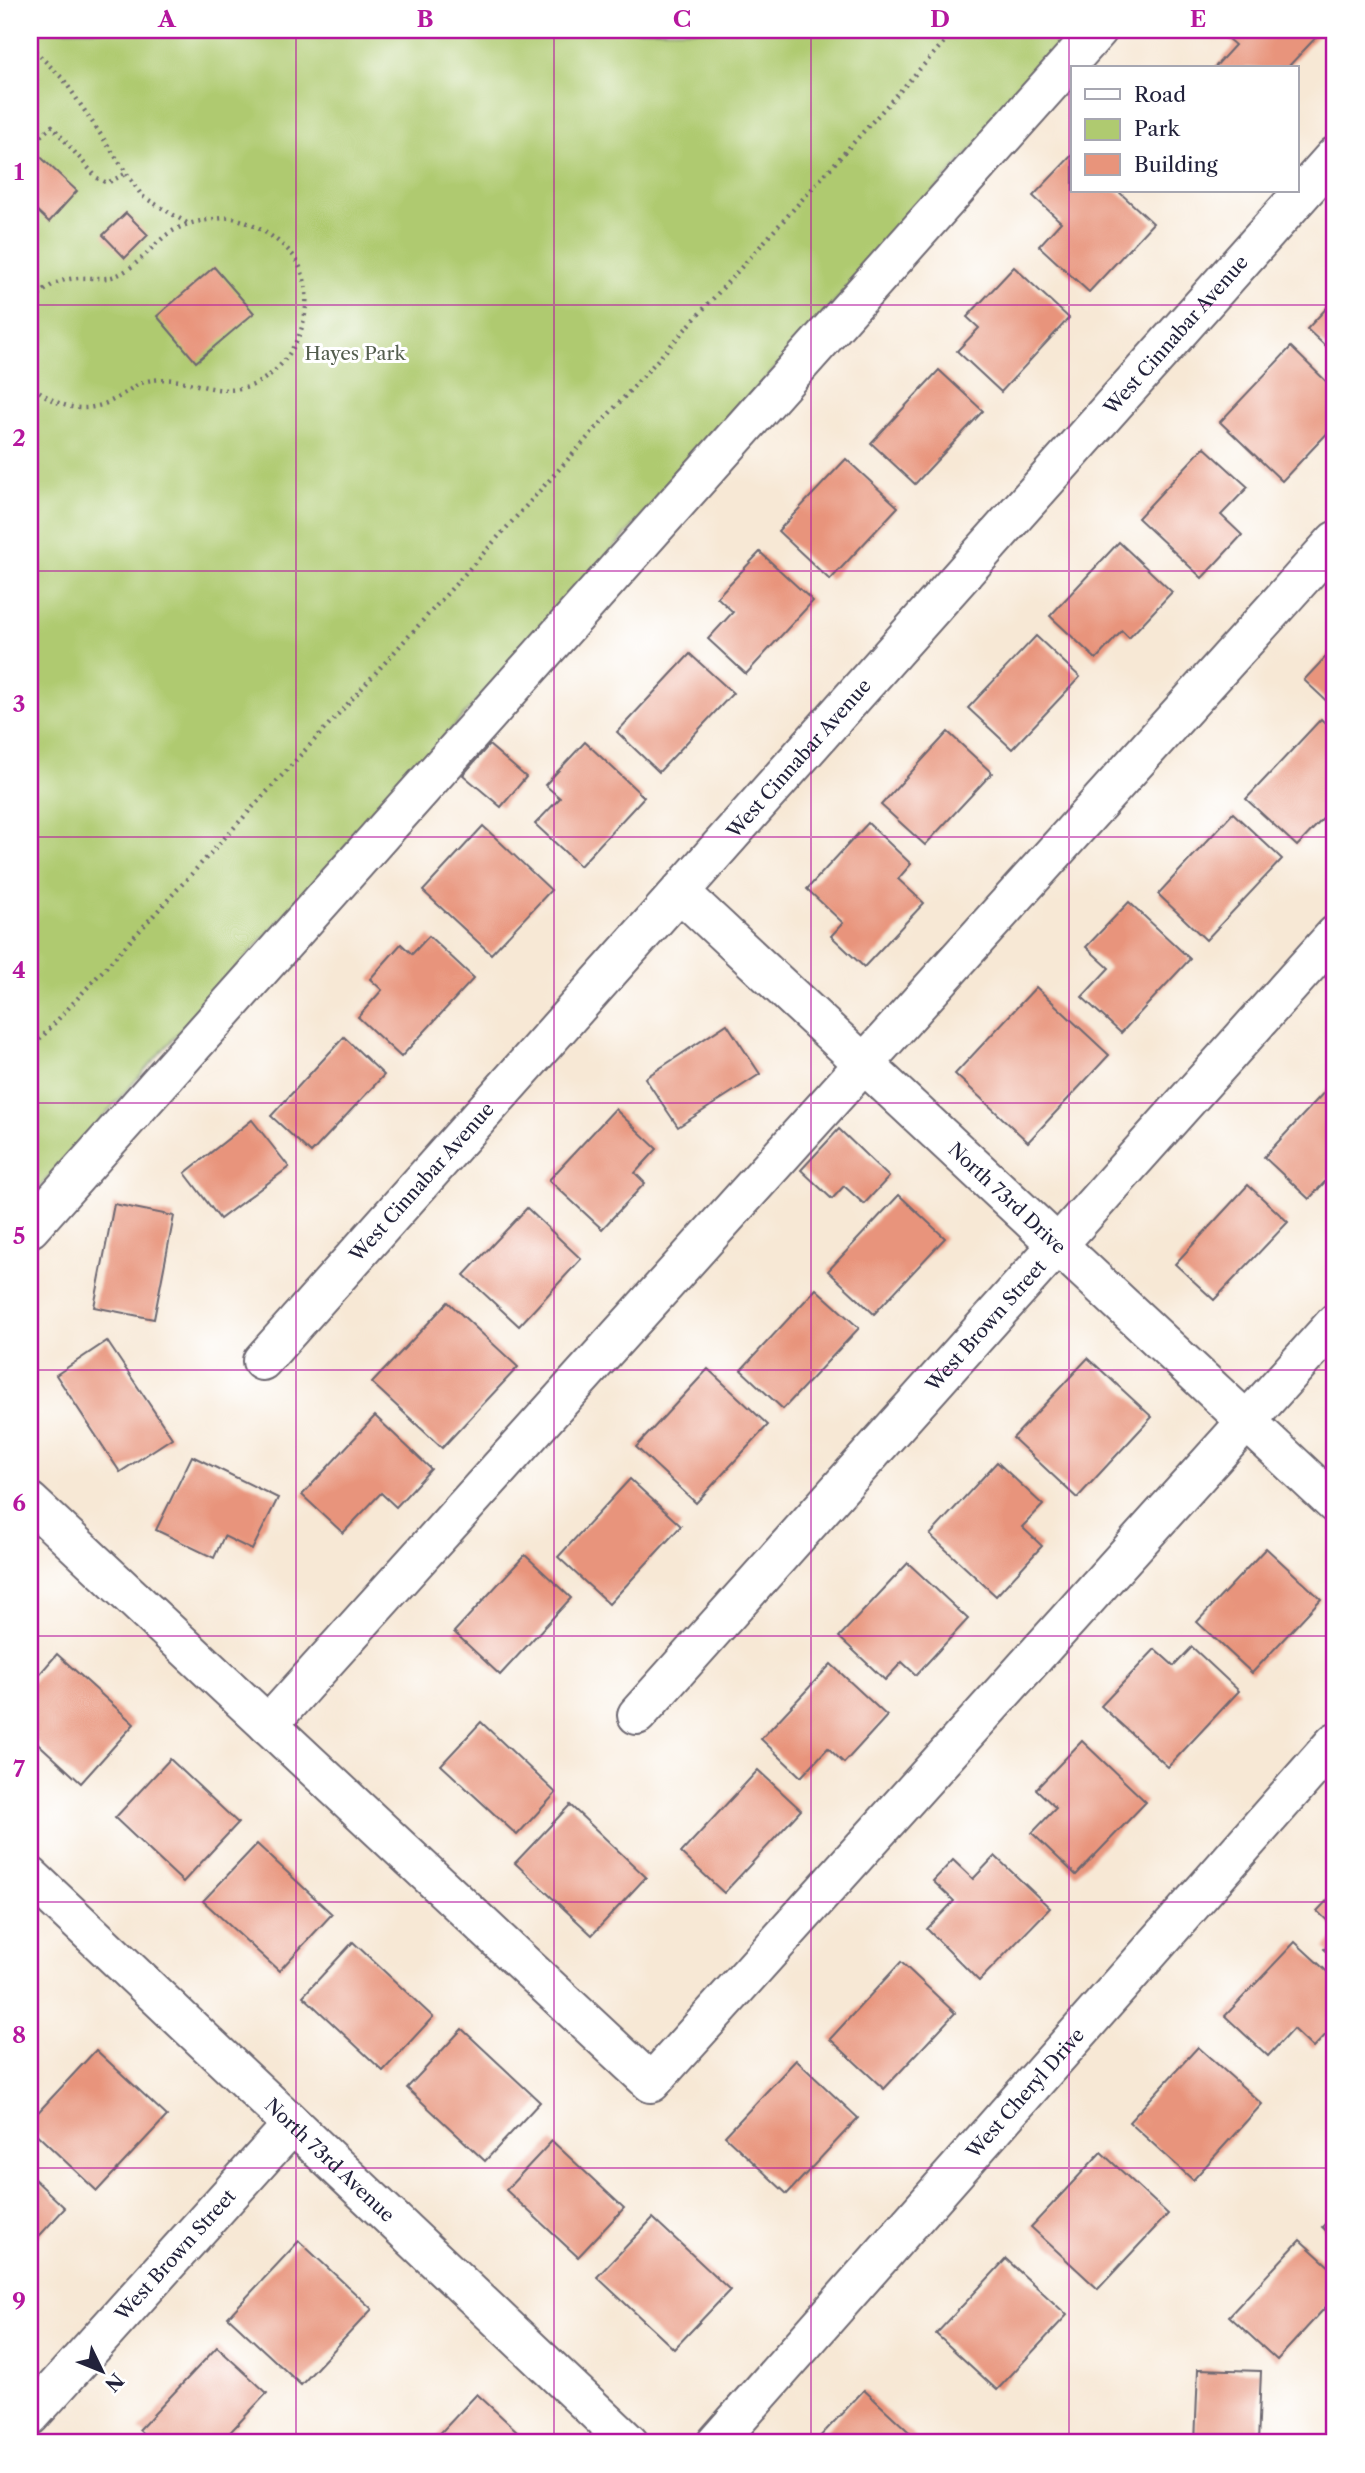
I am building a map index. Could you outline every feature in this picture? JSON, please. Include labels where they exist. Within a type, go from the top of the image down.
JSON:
[{"type":"street","points":[[30,1228],[1098,30]]},
{"type":"street","name":"West Cinnabar Avenue","points":[[262,1361],[1335,156]]},
{"type":"street","points":[[268,1725],[1335,541]]},
{"type":"street","name":"North 73rd Drive","points":[[680,891],[1335,1504]]},
{"type":"street","name":"West Brown Street","points":[[637,1715],[1335,935]]},
{"type":"street","points":[[30,1502],[651,2083],[1335,1323]]},
{"type":"street","name":"West Cheryl Drive","points":[[716,2443],[1335,1742]]},
{"type":"street","name":"North 73rd Avenue","points":[[30,1876],[629,2443]]},
{"type":"street","name":"West Brown Street","points":[[30,2416],[292,2125]]},
{"type":"path","points":[[30,1050],[353,698],[955,30]]},
{"type":"path","points":[[30,46],[64,80],[142,196],[188,223]]},
{"type":"path","points":[[30,145],[52,126],[97,178],[107,183],[127,173]]},
{"type":"path","points":[[30,306],[49,286],[66,278],[111,278],[129,270],[161,239],[188,223],[228,217],[248,223],[266,233],[298,262],[304,284],[306,311],[299,337],[286,358],[272,373],[243,387],[218,390],[172,380],[153,380],[97,408],[76,409],[60,406],[30,384]]},
{"type":"green space","name":"Hayes Park","points":[[30,30],[1079,30],[30,1198]]},
{"type":"building","points":[[1218,30],[1323,30],[1289,66],[1216,66],[1235,45]]},
{"type":"building","points":[[30,147],[77,191],[49,222],[30,204]]},
{"type":"building","points":[[1071,156],[1071,192],[1119,192],[1153,223],[1089,292],[1039,246],[1061,222],[1033,196]]},
{"type":"building","points":[[126,213],[148,235],[125,258],[103,235]]},
{"type":"building","points":[[214,267],[254,313],[196,362],[157,316]]},
{"type":"building","points":[[1014,267],[1069,318],[1001,392],[957,351],[979,328],[967,317]]},
{"type":"building","points":[[1335,299],[1335,355],[1307,329]]},
{"type":"building","points":[[1291,347],[1335,390],[1335,425],[1282,481],[1220,422]]},
{"type":"building","points":[[939,370],[983,411],[915,484],[871,443]]},
{"type":"building","points":[[1204,447],[1248,487],[1221,515],[1242,535],[1202,578],[1138,518]]},
{"type":"building","points":[[846,459],[898,507],[830,580],[778,531]]},
{"type":"building","points":[[1119,542],[1172,592],[1129,638],[1122,631],[1096,659],[1050,616]]},
{"type":"building","points":[[760,552],[813,601],[746,674],[708,639],[733,612],[717,597]]},
{"type":"building","points":[[1036,636],[1080,677],[1012,749],[968,708]]},
{"type":"building","points":[[1335,647],[1335,709],[1304,680]]},
{"type":"building","points":[[690,654],[733,693],[659,772],[617,732]]},
{"type":"building","points":[[1321,719],[1335,733],[1335,806],[1297,846],[1246,799]]},
{"type":"building","points":[[948,732],[992,773],[925,845],[881,805]]},
{"type":"building","points":[[585,742],[644,797],[580,866],[535,824],[560,798],[545,785]]},
{"type":"building","points":[[489,745],[526,777],[501,807],[463,775]]},
{"type":"building","points":[[1233,813],[1282,859],[1206,940],[1158,894]]},
{"type":"building","points":[[868,823],[911,864],[898,879],[924,903],[864,967],[831,936],[843,923],[807,889]]},
{"type":"building","points":[[483,826],[551,890],[491,954],[423,891]]},
{"type":"building","points":[[1129,902],[1190,959],[1121,1033],[1082,997],[1109,968],[1086,947]]},
{"type":"building","points":[[429,936],[474,978],[401,1057],[358,1017],[382,990],[370,979],[401,944],[412,954]]},
{"type":"building","points":[[1036,987],[1109,1055],[1028,1142],[955,1074]]},
{"type":"building","points":[[727,1024],[760,1074],[678,1127],[645,1078]]},
{"type":"building","points":[[344,1037],[384,1075],[311,1153],[271,1116]]},
{"type":"building","points":[[1328,1088],[1335,1095],[1335,1171],[1309,1199],[1264,1157]]},
{"type":"building","points":[[615,1109],[657,1149],[635,1173],[645,1183],[602,1229],[549,1180]]},
{"type":"building","points":[[252,1120],[289,1167],[220,1219],[185,1173]]},
{"type":"building","points":[[839,1129],[889,1177],[864,1204],[844,1186],[832,1199],[801,1170]]},
{"type":"building","points":[[1248,1185],[1288,1222],[1214,1300],[1175,1264]]},
{"type":"building","points":[[899,1195],[945,1238],[874,1314],[828,1271]]},
{"type":"building","points":[[114,1204],[174,1216],[154,1319],[94,1307]]},
{"type":"building","points":[[527,1208],[581,1259],[519,1326],[464,1275]]},
{"type":"building","points":[[816,1289],[859,1328],[783,1409],[741,1370]]},
{"type":"building","points":[[448,1302],[518,1367],[442,1448],[372,1383]]},
{"type":"building","points":[[107,1341],[172,1438],[120,1472],[56,1375]]},
{"type":"building","points":[[1088,1358],[1152,1417],[1077,1498],[1013,1438]]},
{"type":"building","points":[[708,1369],[768,1425],[696,1503],[636,1447]]},
{"type":"building","points":[[375,1416],[431,1469],[396,1507],[381,1493],[343,1533],[302,1495]]},
{"type":"building","points":[[192,1456],[278,1498],[252,1550],[224,1536],[214,1558],[156,1530]]},
{"type":"building","points":[[997,1462],[1043,1505],[1022,1527],[1042,1546],[996,1596],[930,1535]]},
{"type":"building","points":[[630,1479],[681,1526],[609,1604],[558,1557]]},
{"type":"building","points":[[1266,1548],[1321,1599],[1252,1673],[1197,1622]]},
{"type":"building","points":[[525,1555],[571,1598],[500,1675],[454,1632]]},
{"type":"building","points":[[908,1563],[968,1619],[916,1675],[902,1662],[885,1680],[839,1637]]},
{"type":"building","points":[[1192,1647],[1239,1691],[1168,1767],[1101,1706],[1155,1649],[1174,1666]]},
{"type":"building","points":[[57,1654],[134,1724],[81,1783],[30,1736],[30,1685]]},
{"type":"building","points":[[831,1664],[887,1716],[844,1763],[828,1748],[801,1777],[761,1739]]},
{"type":"building","points":[[481,1722],[556,1793],[517,1835],[441,1765]]},
{"type":"building","points":[[1082,1741],[1146,1802],[1076,1875],[1032,1833],[1056,1808],[1036,1789]]},
{"type":"building","points":[[170,1759],[238,1823],[183,1882],[115,1818]]},
{"type":"building","points":[[758,1770],[801,1810],[724,1893],[681,1853]]},
{"type":"building","points":[[570,1805],[646,1877],[592,1935],[515,1863]]},
{"type":"building","points":[[257,1844],[332,1914],[279,1971],[203,1901]]},
{"type":"building","points":[[995,1856],[1050,1908],[979,1981],[927,1929],[954,1901],[933,1881],[953,1860],[973,1879]]},
{"type":"building","points":[[1335,1892],[1335,1928],[1317,1911]]},
{"type":"building","points":[[1335,1937],[1335,1959],[1324,1949]]},
{"type":"building","points":[[353,1942],[433,2017],[383,2071],[303,1996]]},
{"type":"building","points":[[1295,1942],[1335,1979],[1335,2025],[1313,2048],[1293,2029],[1268,2056],[1225,2016]]},
{"type":"building","points":[[901,1962],[955,2013],[884,2089],[830,2039]]},
{"type":"building","points":[[462,2029],[540,2102],[485,2161],[407,2088]]},
{"type":"building","points":[[1198,2047],[1262,2104],[1193,2180],[1129,2122]]},
{"type":"building","points":[[96,2050],[167,2116],[97,2191],[30,2128],[30,2121]]},
{"type":"building","points":[[796,2060],[858,2118],[787,2194],[725,2136]]},
{"type":"building","points":[[552,2141],[624,2208],[578,2257],[506,2190]]},
{"type":"building","points":[[1101,2152],[1168,2214],[1098,2289],[1031,2227]]},
{"type":"building","points":[[30,2175],[65,2208],[30,2246]]},
{"type":"building","points":[[1335,2214],[1335,2239],[1322,2227]]},
{"type":"building","points":[[653,2218],[730,2290],[674,2349],[597,2277]]},
{"type":"building","points":[[1300,2240],[1335,2272],[1335,2297],[1277,2360],[1229,2316]]},
{"type":"building","points":[[299,2241],[372,2309],[301,2385],[228,2317]]},
{"type":"building","points":[[1006,2259],[1067,2315],[997,2390],[936,2334]]},
{"type":"building","points":[[217,2347],[267,2393],[220,2443],[154,2443],[139,2430]]},
{"type":"building","points":[[1198,2369],[1261,2371],[1258,2443],[1195,2443]]},
{"type":"building","points":[[864,2390],[921,2443],[814,2443]]},
{"type":"building","points":[[477,2394],[530,2443],[431,2443]]}]
